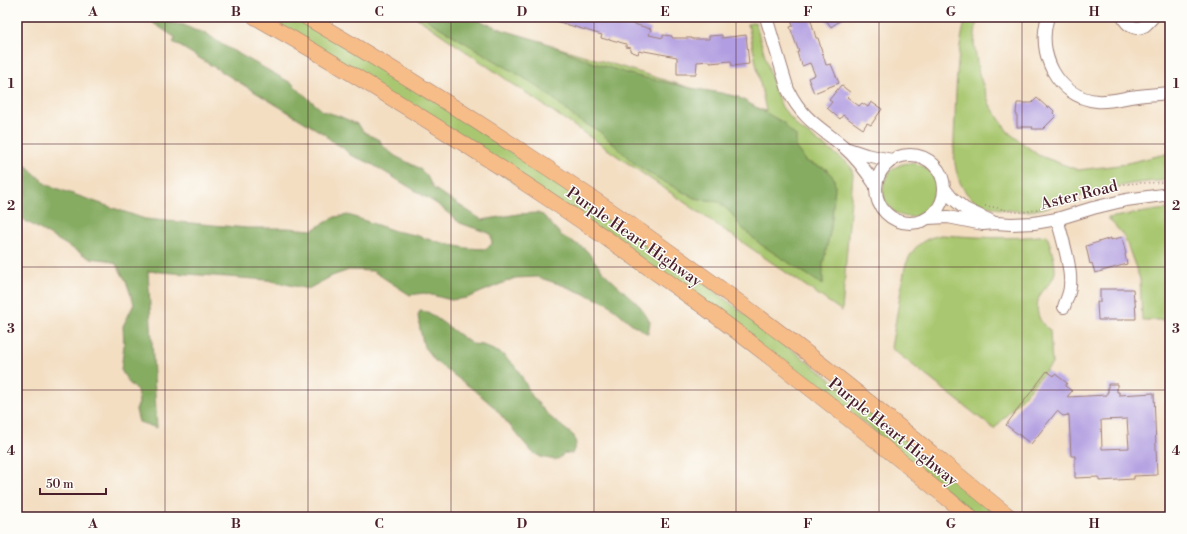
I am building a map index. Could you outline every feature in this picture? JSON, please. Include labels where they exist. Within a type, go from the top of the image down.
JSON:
[{"type":"main road","name":"Purple Heart Highway","points":[[255,17],[365,81],[455,138],[622,249],[699,304],[785,369],[970,517]]},
{"type":"main road","name":"Purple Heart Highway","points":[[306,17],[440,97],[540,162],[622,218],[790,340],[1010,517]]},
{"type":"street","points":[[766,17],[788,90],[794,101],[816,126],[845,148],[861,164],[876,186]]},
{"type":"street","points":[[1048,17],[1044,36],[1045,51],[1050,66],[1058,80],[1075,94],[1095,101],[1107,101],[1152,94],[1170,93]]},
{"type":"street","points":[[1123,17],[1130,26],[1138,28],[1145,26],[1153,17]]},
{"type":"street","points":[[845,148],[866,155],[892,160]]},
{"type":"street","points":[[911,155],[921,157],[930,162],[937,169],[942,178],[944,188],[943,197],[935,212],[928,218],[919,222],[910,223],[900,221],[892,218],[885,212],[880,204],[876,186],[884,167],[892,160],[901,156],[911,155]]},
{"type":"street","name":"Aster Road","points":[[944,188],[951,197],[965,209],[996,223]]},
{"type":"street","name":"Aster Road","points":[[928,218],[948,217],[983,224],[1034,223],[1057,219],[1126,200],[1170,194]]},
{"type":"street","points":[[1057,219],[1071,277],[1070,288],[1064,307]]},
{"type":"path","points":[[981,206],[995,207],[1010,211],[1032,211],[1059,202],[1085,198],[1105,189],[1117,186],[1170,181]]},
{"type":"green space","points":[[268,17],[296,17],[334,39],[435,101],[692,274],[845,390],[1000,517],[980,517],[832,397]]},
{"type":"green space","points":[[416,17],[458,17],[766,111],[748,24],[755,22],[776,93],[782,107],[798,127],[851,167],[853,174],[842,311]]},
{"type":"green space","points":[[425,17],[471,17],[503,30],[544,42],[591,62],[637,76],[738,97],[784,123],[796,136],[796,148],[805,161],[826,169],[834,178],[835,187],[831,228],[823,264],[823,285],[760,244],[741,227],[732,214],[719,202],[694,198],[652,175],[634,163],[599,131],[576,119],[534,84],[429,21]]},
{"type":"green space","points":[[966,17],[977,17],[974,44],[979,74],[990,105],[1008,132],[1038,155],[1078,170],[1119,165],[1170,153],[1170,180],[1119,186],[1084,195],[1049,207],[1028,211],[1015,211],[989,207],[975,201],[966,193],[958,177],[954,148],[958,68]]},
{"type":"green space","points":[[159,19],[184,25],[194,30],[206,33],[221,44],[293,84],[323,111],[357,124],[364,132],[379,140],[384,147],[395,156],[419,168],[427,176],[433,188],[482,220],[518,214],[537,213],[543,215],[562,236],[587,251],[603,272],[640,306],[650,322],[648,334],[632,324],[607,303],[562,285],[537,277],[515,278],[467,298],[451,300],[424,293],[410,295],[373,271],[349,270],[332,276],[308,289],[267,280],[148,271],[157,428],[139,422],[136,410],[139,403],[137,390],[129,383],[121,370],[124,345],[123,326],[134,304],[126,281],[116,264],[107,260],[89,258],[17,216],[17,156],[47,185],[145,219],[247,228],[287,228],[312,230],[335,217],[348,215],[395,231],[466,248],[486,249],[492,244],[491,234],[460,223],[437,204],[370,163],[350,155],[324,134],[173,42],[176,38],[153,23]]},
{"type":"green space","points":[[910,163],[920,165],[929,171],[935,180],[937,190],[935,200],[929,209],[920,215],[910,217],[900,215],[891,209],[885,200],[883,190],[885,180],[891,171],[900,165]]},
{"type":"green space","points":[[1170,209],[1170,320],[1142,320],[1140,279],[1124,236],[1108,218]]},
{"type":"green space","points":[[941,235],[1007,238],[1047,235],[1055,263],[1054,276],[1040,295],[1037,305],[1040,319],[1050,330],[1052,364],[994,429],[891,348],[905,267],[908,260],[918,245],[928,239]]},
{"type":"green space","points":[[420,311],[428,312],[472,344],[483,345],[501,353],[517,368],[532,396],[549,416],[574,436],[576,444],[572,454],[565,453],[555,460],[541,457],[532,452],[494,407],[478,393],[436,362],[424,347],[418,315]]},
{"type":"building","points":[[550,17],[610,17],[651,29],[649,35],[663,38],[663,35],[672,36],[672,38],[709,39],[709,36],[722,35],[722,38],[746,35],[749,64],[732,66],[731,61],[710,63],[710,61],[697,62],[696,74],[677,74],[677,57],[644,51],[639,51],[638,54],[630,51],[631,48],[626,47],[626,44],[601,38],[602,35],[549,19]]},
{"type":"building","points":[[800,17],[810,17],[826,65],[831,64],[839,83],[814,93],[808,78],[815,75],[810,63],[802,66],[797,52],[799,52],[790,27],[793,26],[791,20]]},
{"type":"building","points":[[824,17],[845,17],[831,27]]},
{"type":"building","points":[[841,85],[851,93],[847,97],[859,106],[862,103],[868,107],[871,102],[882,109],[871,125],[867,123],[863,129],[843,115],[840,119],[827,108],[832,102],[829,100]]},
{"type":"building","points":[[1037,98],[1048,108],[1049,106],[1054,111],[1053,113],[1056,116],[1043,129],[1032,129],[1033,127],[1017,127],[1017,103],[1032,103]]},
{"type":"building","points":[[1122,237],[1127,264],[1095,273],[1092,263],[1090,264],[1086,246],[1111,238],[1111,240]]},
{"type":"building","points":[[1100,289],[1133,289],[1136,319],[1098,320],[1097,302],[1100,302]]},
{"type":"building","points":[[1047,371],[1054,376],[1055,374],[1067,383],[1065,386],[1072,391],[1067,397],[1107,395],[1108,384],[1117,384],[1117,392],[1119,392],[1119,395],[1154,393],[1157,475],[1134,476],[1134,479],[1099,481],[1099,477],[1075,478],[1075,456],[1071,456],[1069,415],[1063,416],[1057,411],[1031,444],[1006,425]],"holes":[[[1127,419],[1129,448],[1102,449],[1101,420]]]}]
